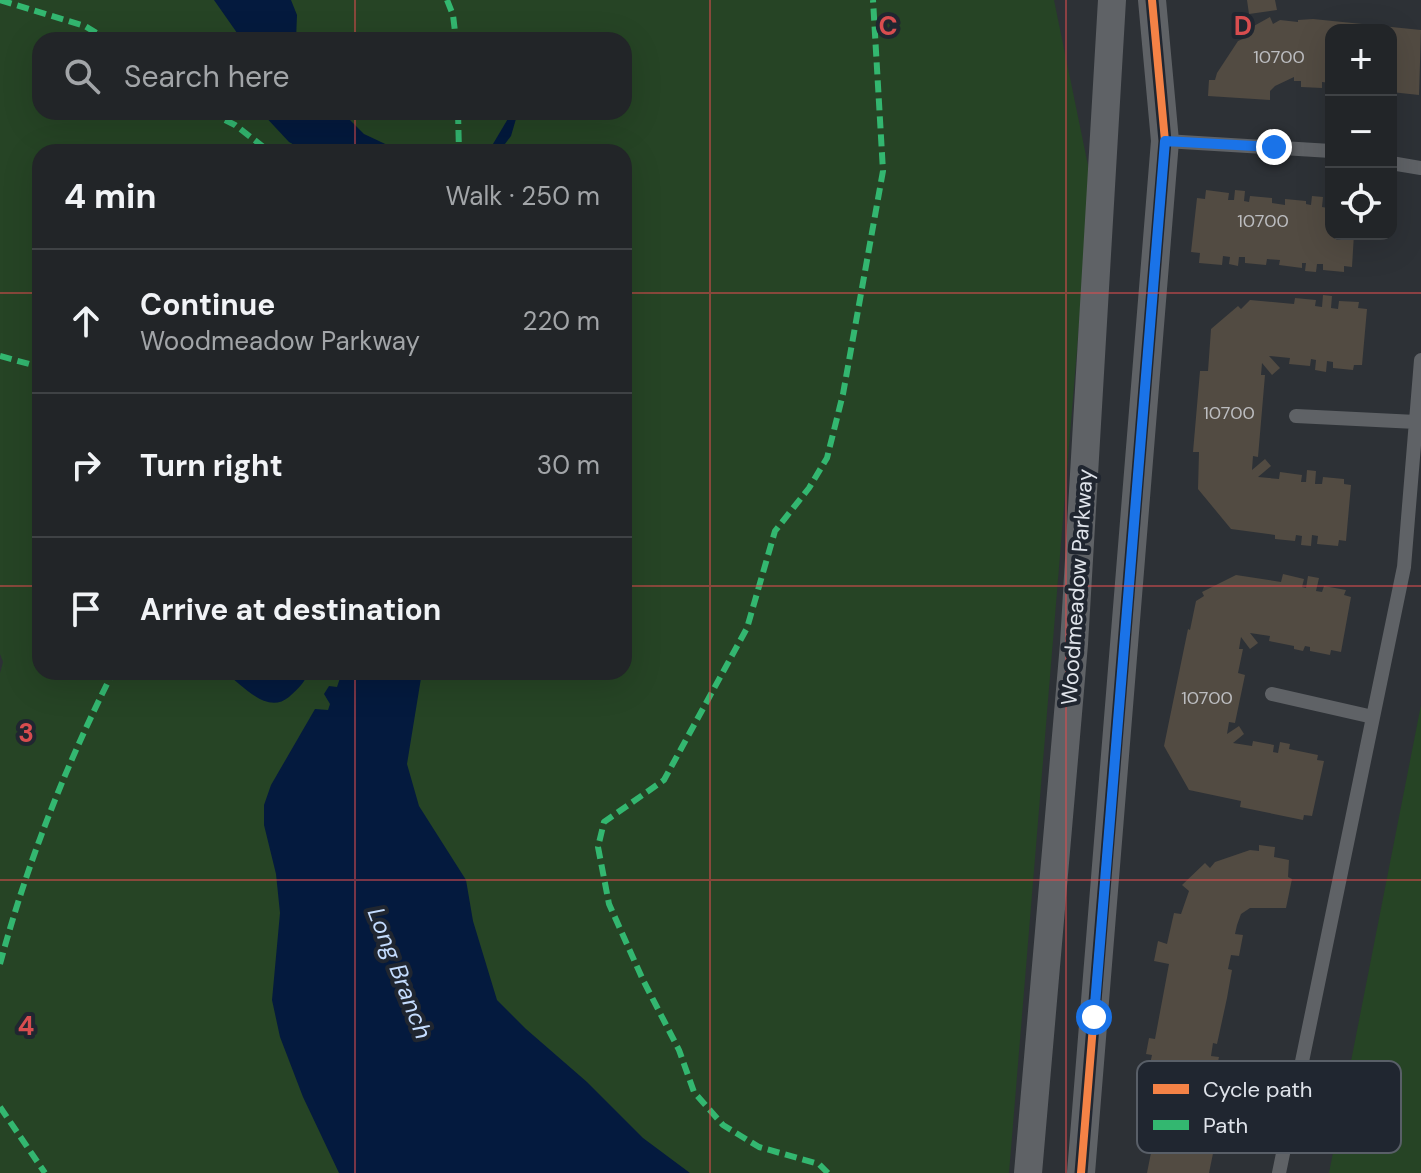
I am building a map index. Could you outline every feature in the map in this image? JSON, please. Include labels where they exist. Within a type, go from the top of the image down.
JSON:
[{"type":"street","name":"Woodmeadow Parkway","points":[[1028,1173],[1074,644],[1112,0]]},
{"type":"street","points":[[1081,1173],[1165,141],[1152,0]]},
{"type":"lane","points":[[1165,141],[1325,151]]},
{"type":"lane","points":[[1397,164],[1421,168]]},
{"type":"lane","points":[[1302,1061],[1404,567],[1421,360]]},
{"type":"lane","points":[[1296,416],[1416,422]]},
{"type":"lane","points":[[1272,694],[1373,717]]},
{"type":"lane","points":[[1279,1173],[1283,1153]]},
{"type":"green space","points":[[0,0],[1054,0],[1091,180],[1009,1173],[0,1173],[0,673],[3,662],[0,654]]},
{"type":"green space","points":[[1421,705],[1421,1173],[1329,1173],[1333,1153],[1401,1153],[1401,1061],[1351,1061]]},
{"type":"water","points":[[214,0],[291,0],[297,15],[296,32],[236,32]]},
{"type":"water","points":[[268,120],[350,120],[364,134],[385,144],[293,144]]},
{"type":"water","points":[[507,120],[516,120],[505,144],[493,144]]},
{"type":"water","points":[[234,680],[304,680],[281,702],[264,701]]},
{"type":"water","name":"Long Branch","points":[[339,680],[421,680],[407,764],[419,806],[466,880],[473,921],[497,1000],[643,1138],[690,1173],[339,1173],[303,1097],[280,1037],[272,1000],[280,913],[276,874],[264,825],[264,805],[271,785],[315,709],[328,710],[330,704],[324,694],[329,686],[337,687]]},
{"type":"building","points":[[1247,0],[1275,0],[1277,10],[1249,14]]},
{"type":"building","points":[[1270,17],[1273,24],[1280,20],[1298,22],[1313,19],[1362,24],[1325,24],[1325,82],[1322,82],[1322,88],[1301,87],[1301,81],[1294,81],[1294,77],[1275,86],[1270,91],[1270,100],[1208,96],[1209,80],[1215,80],[1238,41],[1245,38],[1243,32]]},
{"type":"building","points":[[1397,28],[1421,30],[1419,95],[1397,93]]},
{"type":"building","points":[[1206,190],[1229,193],[1228,200],[1234,200],[1235,190],[1245,191],[1244,201],[1249,202],[1250,196],[1272,198],[1272,203],[1285,205],[1285,199],[1306,201],[1311,205],[1312,196],[1323,197],[1325,240],[1354,240],[1352,267],[1344,266],[1344,272],[1323,270],[1323,264],[1317,264],[1316,272],[1305,271],[1306,263],[1302,263],[1302,268],[1279,265],[1280,260],[1267,259],[1266,265],[1245,263],[1245,257],[1239,257],[1238,266],[1229,264],[1230,257],[1223,256],[1222,265],[1199,263],[1200,253],[1191,252],[1197,198],[1205,199]]},
{"type":"building","points":[[1323,295],[1332,296],[1331,308],[1338,309],[1339,301],[1359,302],[1358,308],[1367,309],[1362,365],[1354,365],[1353,370],[1333,368],[1333,362],[1327,361],[1326,372],[1315,370],[1316,360],[1311,359],[1310,366],[1289,364],[1290,358],[1269,356],[1280,368],[1272,375],[1262,363],[1261,375],[1265,375],[1258,457],[1253,456],[1252,470],[1265,459],[1271,466],[1258,477],[1279,479],[1280,472],[1302,475],[1301,482],[1306,482],[1307,470],[1316,471],[1315,484],[1322,484],[1323,477],[1344,479],[1344,484],[1351,485],[1346,541],[1339,540],[1338,546],[1317,544],[1318,536],[1312,535],[1311,546],[1301,545],[1302,536],[1296,535],[1295,541],[1231,529],[1198,489],[1199,452],[1193,452],[1200,371],[1208,371],[1211,329],[1250,300],[1294,304],[1295,298],[1316,300],[1315,306],[1322,307]]},
{"type":"building","points":[[1283,574],[1304,579],[1302,587],[1306,588],[1308,576],[1319,578],[1316,591],[1322,592],[1324,586],[1346,590],[1344,595],[1351,597],[1341,652],[1331,650],[1330,655],[1310,651],[1310,647],[1305,646],[1303,651],[1269,641],[1270,636],[1250,633],[1258,643],[1250,649],[1241,637],[1239,649],[1243,649],[1238,673],[1245,675],[1235,723],[1229,722],[1227,734],[1239,726],[1244,734],[1233,743],[1252,746],[1253,741],[1274,745],[1273,752],[1278,753],[1280,742],[1290,744],[1289,749],[1318,755],[1317,760],[1324,761],[1312,816],[1304,815],[1303,820],[1240,807],[1241,801],[1189,790],[1164,746],[1188,629],[1196,601],[1204,596],[1202,592],[1236,575],[1281,582]]},
{"type":"building","points":[[1259,845],[1275,847],[1274,857],[1289,860],[1288,877],[1292,879],[1286,908],[1250,908],[1241,914],[1235,934],[1243,935],[1239,956],[1231,955],[1227,998],[1217,1044],[1213,1043],[1211,1056],[1219,1057],[1218,1061],[1151,1061],[1152,1055],[1146,1054],[1149,1038],[1155,1039],[1169,964],[1154,961],[1158,941],[1167,944],[1174,913],[1181,914],[1189,891],[1182,885],[1205,863],[1210,868],[1215,862],[1250,850],[1259,851]]},
{"type":"building","points":[[1151,1153],[1213,1153],[1209,1173],[1147,1173]]},
{"type":"marked path","points":[[0,0],[85,26],[95,32]]},
{"type":"marked path","points":[[447,0],[455,32]]},
{"type":"marked path","points":[[828,1173],[819,1164],[759,1147],[723,1125],[694,1092],[679,1050],[609,904],[598,847],[604,822],[664,780],[747,628],[775,531],[809,488],[827,458],[843,394],[883,171],[873,0]]},
{"type":"marked path","points":[[225,120],[260,144]]},
{"type":"marked path","points":[[458,120],[459,144]]},
{"type":"marked path","points":[[0,356],[32,365]]},
{"type":"marked path","points":[[0,964],[22,889],[49,815],[109,680]]},
{"type":"marked path","points":[[0,1107],[45,1173]]},
{"type":"cycle path","points":[[1081,1173],[1165,141],[1152,0]]},
{"type":"route","points":[[1094,1017],[1165,141],[1274,147]]}]
